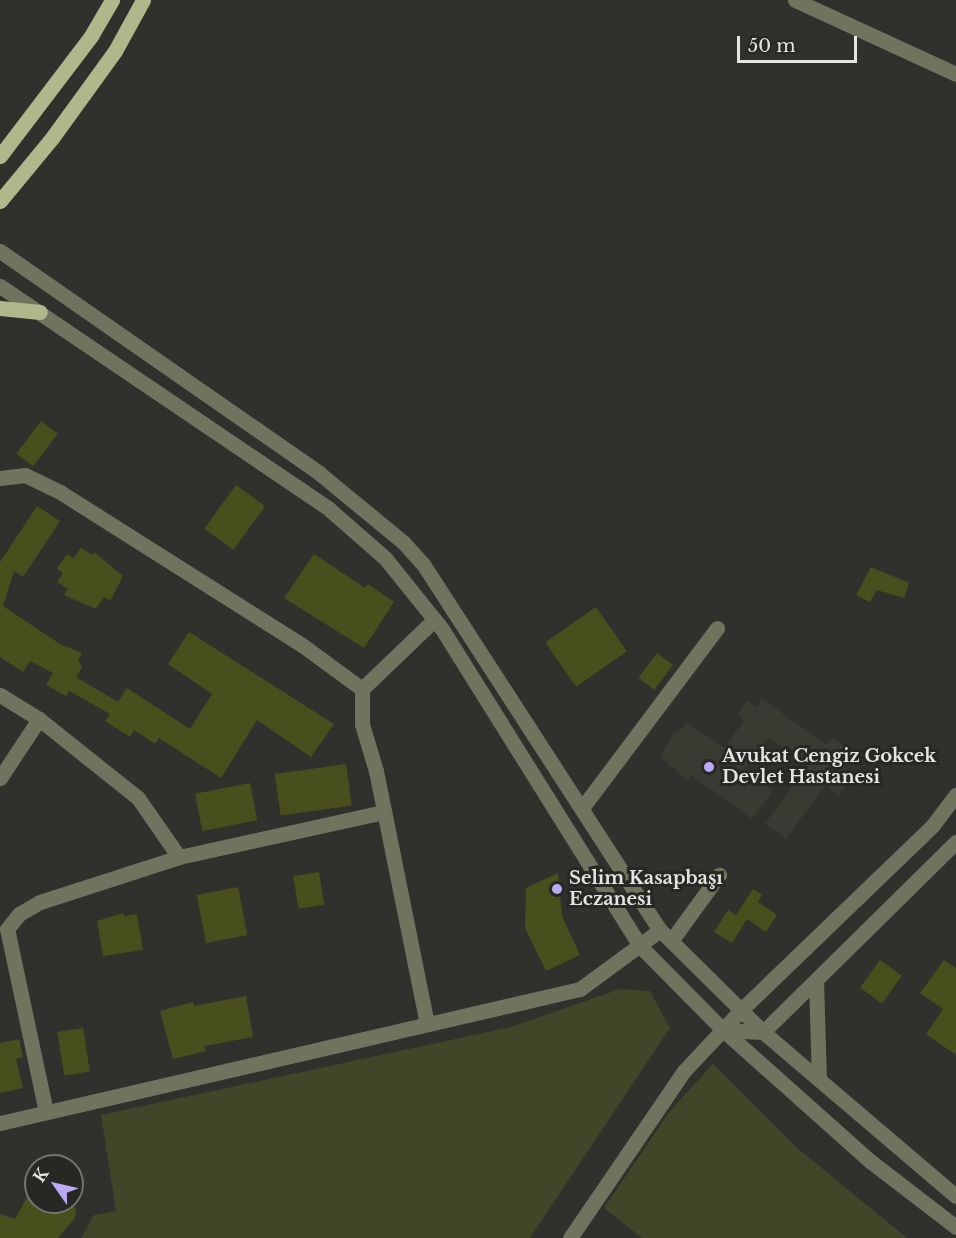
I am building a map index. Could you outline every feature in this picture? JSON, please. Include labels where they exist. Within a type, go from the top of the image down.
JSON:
[{"type":"main road","points":[[0,156],[91,36],[112,0]]},
{"type":"main road","points":[[0,201],[52,138],[115,51],[143,0]]},
{"type":"main road","points":[[0,308],[40,312]]},
{"type":"street","points":[[795,0],[956,75]]},
{"type":"street","points":[[0,251],[319,473],[403,542],[423,564],[665,936],[763,1032],[956,1196]]},
{"type":"street","points":[[0,286],[329,509],[385,558],[434,620],[640,946],[723,1030],[870,1161],[956,1227]]},
{"type":"street","points":[[0,478],[25,475],[60,492],[303,645],[362,689]]},
{"type":"street","points":[[427,1024],[384,812],[362,724],[362,689],[434,620]]},
{"type":"street","points":[[582,808],[717,628]]},
{"type":"street","points":[[0,695],[39,719],[138,798],[179,857]]},
{"type":"street","points":[[0,778],[39,719]]},
{"type":"street","points":[[570,1238],[684,1071],[741,1010],[933,825],[956,795]]},
{"type":"street","points":[[46,1112],[4,927],[40,902],[179,857],[384,812]]},
{"type":"street","points":[[723,1030],[763,1032],[956,842]]},
{"type":"street","points":[[0,1123],[580,989],[640,946],[665,936],[719,875]]},
{"type":"street","points":[[816,980],[819,1079]]},
{"type":"shaded area","name":"Avukat Cengiz Gokcek Devlet Hastanesi","points":[[762,699],[826,744],[832,738],[851,752],[842,765],[854,773],[839,795],[825,785],[786,839],[765,824],[808,765],[769,737],[745,769],[773,790],[752,819],[691,775],[687,781],[660,756],[675,731],[678,733],[687,722],[724,748],[744,721],[737,715],[747,701],[756,707]]},
{"type":"green space","points":[[620,989],[650,991],[670,1028],[530,1238],[81,1238],[94,1215],[116,1211],[101,1115],[511,1027]]},
{"type":"green space","points":[[713,1064],[796,1147],[907,1238],[642,1238],[604,1208],[670,1111]]},
{"type":"building","points":[[41,421],[58,434],[33,466],[16,454]]},
{"type":"building","points":[[236,485],[265,506],[233,550],[204,529]]},
{"type":"building","points":[[37,506],[60,521],[23,577],[14,571],[3,606],[60,644],[82,653],[78,660],[82,667],[76,677],[118,702],[127,688],[190,729],[212,694],[168,664],[189,632],[334,724],[311,757],[257,720],[221,778],[159,738],[155,744],[134,730],[130,737],[105,721],[110,714],[69,691],[66,696],[46,685],[53,673],[30,661],[23,672],[0,657],[0,562]]},
{"type":"building","points":[[81,548],[92,555],[94,552],[123,576],[110,601],[104,597],[96,609],[64,595],[68,589],[57,582],[63,573],[57,569],[67,554],[74,558]]},
{"type":"building","points":[[314,554],[365,588],[368,584],[394,602],[364,648],[284,598]]},
{"type":"building","points":[[871,567],[909,583],[904,598],[877,590],[870,602],[856,595]]},
{"type":"building","points":[[596,607],[627,651],[576,687],[545,643]]},
{"type":"building","points":[[657,653],[673,665],[654,690],[638,678]]},
{"type":"building","points":[[346,764],[352,806],[281,816],[275,774]]},
{"type":"building","points":[[250,783],[257,820],[202,831],[195,794]]},
{"type":"building","points":[[319,872],[324,905],[298,909],[293,876]]},
{"type":"building","points":[[558,873],[562,916],[580,955],[546,971],[525,928],[526,888]]},
{"type":"building","points":[[238,887],[247,935],[206,943],[197,895]]},
{"type":"building","points":[[753,889],[762,895],[758,902],[777,915],[766,932],[747,919],[732,943],[714,932],[728,910],[736,915]]},
{"type":"building","points":[[123,913],[124,916],[137,914],[143,950],[103,956],[97,921]]},
{"type":"building","points":[[880,960],[902,976],[882,1003],[860,988]]},
{"type":"building","points":[[944,960],[956,968],[956,1055],[926,1034],[943,1009],[920,993]]},
{"type":"building","points":[[246,996],[253,1037],[204,1046],[206,1051],[173,1059],[160,1011],[193,1002],[194,1006]]},
{"type":"building","points":[[83,1028],[90,1071],[64,1076],[57,1032]]},
{"type":"building","points":[[19,1039],[23,1057],[16,1059],[23,1088],[0,1093],[0,1043]]},
{"type":"building","points":[[24,1203],[24,1214],[75,1214],[75,1218],[58,1238],[0,1238],[0,1214],[15,1219]]},
{"type":"place","name":"Avukat Cengiz Gokcek Devlet Hastanesi","points":[[709,767]]},
{"type":"place","name":"Selim Kasapbaşı Eczanesi","points":[[557,889]]}]
